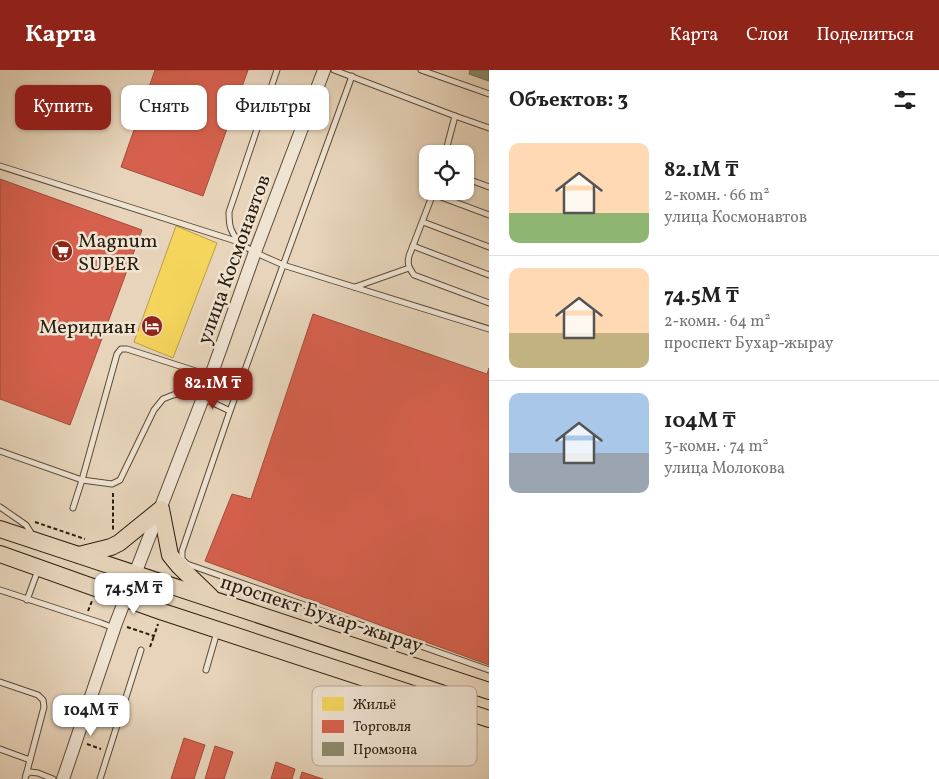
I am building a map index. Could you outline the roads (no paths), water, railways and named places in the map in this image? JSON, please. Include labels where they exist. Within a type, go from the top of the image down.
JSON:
[{"type":"main road","points":[[78,555],[111,547],[119,543],[161,509],[170,555],[215,600]]},
{"type":"main road","name":"проспект Бухар-жырау","points":[[0,529],[474,686]]},
{"type":"main road","points":[[0,554],[163,612],[387,686]]},
{"type":"main road","name":"проспект Бухар-жырау","points":[[477,687],[489,691]]},
{"type":"main road","points":[[477,715],[489,719]]},
{"type":"street","name":"улица Космонавтов","points":[[63,779],[114,628],[203,398],[255,252],[324,70]]},
{"type":"lane","points":[[239,242],[230,228],[229,212],[277,70]]},
{"type":"lane","points":[[334,70],[489,128]]},
{"type":"lane","points":[[421,70],[489,94]]},
{"type":"lane","points":[[352,76],[230,411],[182,551],[182,559],[187,564],[489,670]]},
{"type":"lane","points":[[447,145],[455,116]]},
{"type":"lane","points":[[0,166],[239,242],[283,265],[489,329]]},
{"type":"lane","points":[[474,181],[489,187]]},
{"type":"lane","points":[[431,200],[407,263],[409,268],[414,274],[489,303]]},
{"type":"lane","points":[[452,200],[489,215]]},
{"type":"lane","points":[[423,222],[489,247]]},
{"type":"lane","points":[[413,246],[489,275]]},
{"type":"lane","points":[[354,288],[409,268]]},
{"type":"lane","points":[[73,508],[116,354],[121,349],[127,349],[211,376]]},
{"type":"lane","points":[[0,451],[82,480],[112,484],[120,480],[154,410],[163,399],[184,393],[203,398],[230,411]]},
{"type":"lane","points":[[0,507],[26,525],[38,542]]},
{"type":"lane","points":[[27,600],[39,568]]},
{"type":"lane","points":[[0,590],[114,628]]},
{"type":"lane","points":[[206,670],[218,629]]},
{"type":"lane","points":[[100,779],[141,650]]},
{"type":"lane","points":[[0,682],[38,695],[43,700],[44,707],[26,777]]},
{"type":"lane","points":[[0,749],[30,760]]},
{"type":"lane","points":[[26,777],[30,772],[53,779]]},
{"type":"place","name":"Magnum SUPER","points":[[62,251]]},
{"type":"place","name":"Меридиан","points":[[152,326]]}]
